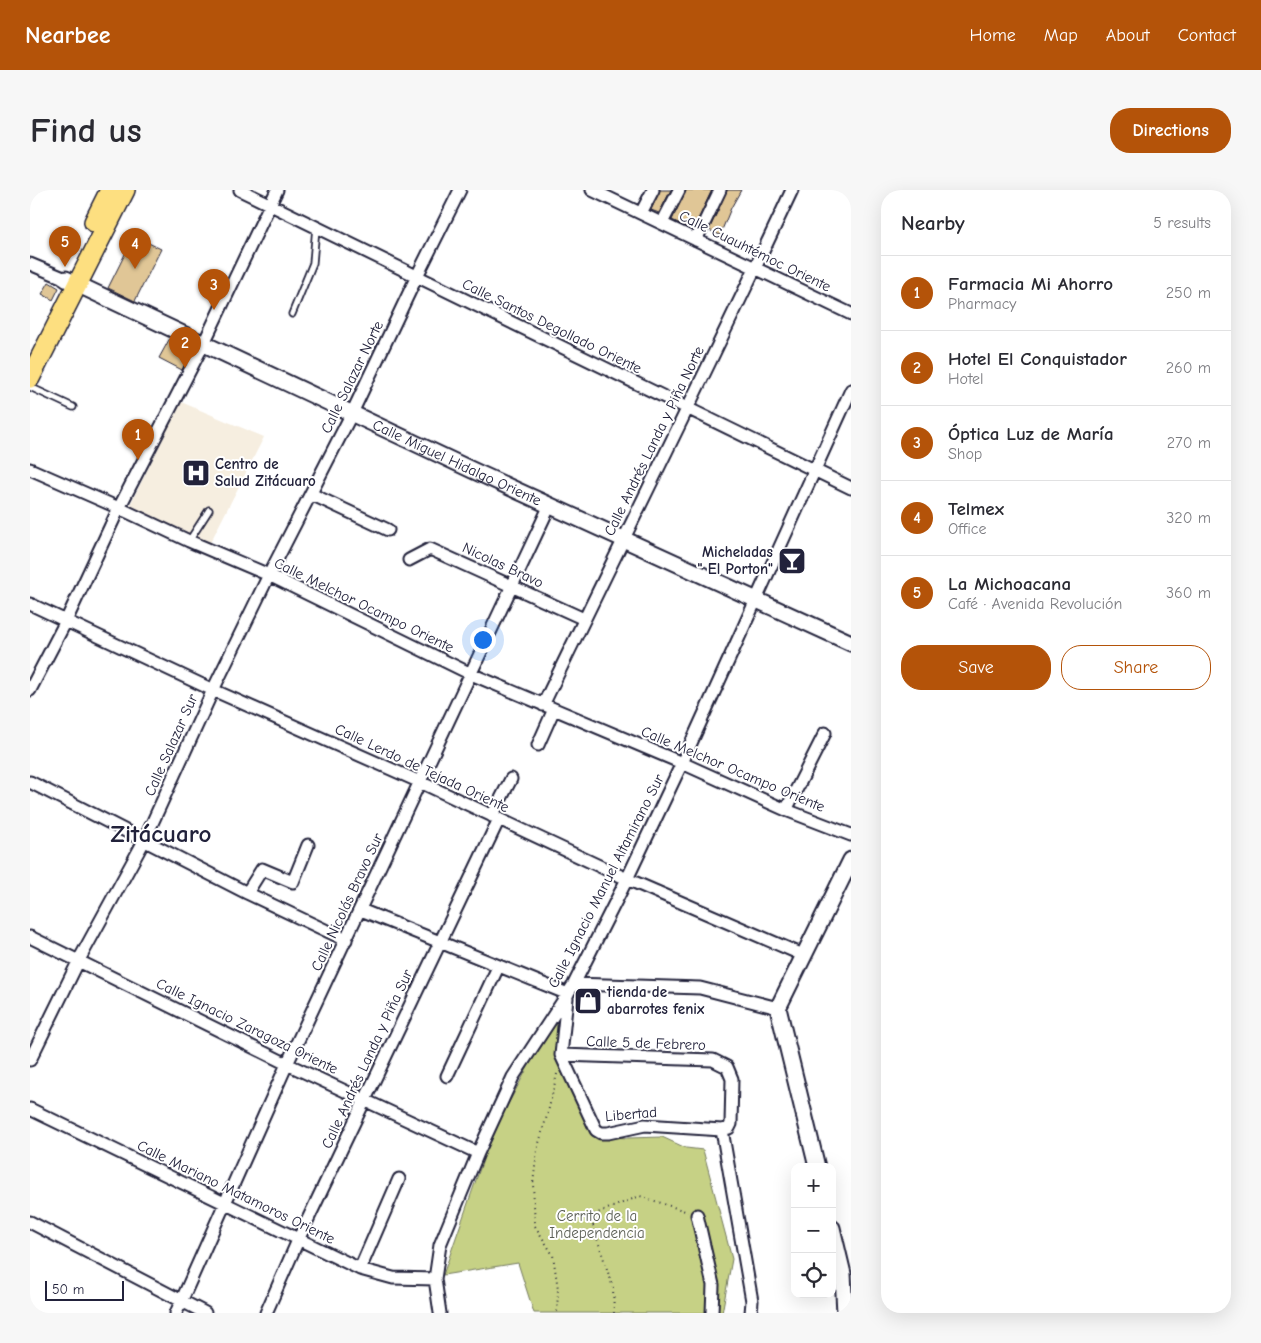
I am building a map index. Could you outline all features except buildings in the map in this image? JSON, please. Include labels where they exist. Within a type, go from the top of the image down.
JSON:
[{"type":"main road","points":[[30,378],[110,190]]},
{"type":"main road","points":[[30,351],[125,190]]},
{"type":"street","name":"Calle Santos Degollado Oriente","points":[[240,190],[851,488]]},
{"type":"street","points":[[30,690],[66,621],[119,508],[204,343],[277,190]]},
{"type":"street","name":"Calle Salazar Norte","points":[[269,575],[352,412],[460,190]]},
{"type":"street","name":"Calle Cuauhtémoc Oriente","points":[[592,190],[607,193],[641,213],[851,314]]},
{"type":"street","points":[[641,213],[653,190]]},
{"type":"street","points":[[662,223],[678,190]]},
{"type":"street","points":[[696,240],[720,190]]},
{"type":"street","name":"Calle Andrés Landa y Piña Norte","points":[[538,745],[548,707],[584,619],[792,190]]},
{"type":"street","points":[[30,264],[72,282]]},
{"type":"street","name":"Calle Miguel Hidalgo Oriente","points":[[72,282],[851,643]]},
{"type":"street","name":"Calle Ignacio Manuel Altamirano Sur","points":[[440,1313],[435,1279],[440,1245],[478,1153],[512,1077],[571,989],[627,879],[682,763],[851,390]]},
{"type":"street","name":"Calle Melchor Ocampo Oriente","points":[[30,469],[269,575],[471,674],[682,763],[786,810],[851,835]]},
{"type":"street","points":[[311,494],[388,530]]},
{"type":"street","name":"Calle Nicolás Bravo Sur","points":[[176,1313],[287,1064],[550,505]]},
{"type":"street","name":"Nicolas Bravo","points":[[409,560],[430,549],[584,619]]},
{"type":"street","name":"Calle Salazar Sur","points":[[30,1060],[79,960],[144,841],[213,690],[269,575]]},
{"type":"street","name":"Calle Lerdo de Tejada Oriente","points":[[30,604],[213,690],[420,782],[627,879],[803,955]]},
{"type":"street","points":[[786,810],[825,733]]},
{"type":"street","name":"Calle Andrés Landa y Piña Sur","points":[[266,1313],[299,1238],[439,942],[511,779]]},
{"type":"street","points":[[30,782],[144,841],[346,940]]},
{"type":"street","points":[[248,893],[262,869],[293,882],[308,845]]},
{"type":"street","points":[[816,1163],[778,1008],[851,860]]},
{"type":"street","points":[[360,910],[498,967],[571,989],[700,988],[778,1008]]},
{"type":"street","name":"Calle Ignacio Zaragoza Oriente","points":[[30,937],[287,1064],[365,1098],[478,1153]]},
{"type":"street","points":[[447,1076],[498,967]]},
{"type":"street","points":[[561,1054],[571,989]]},
{"type":"street","name":"Calle 5 de Febrero","points":[[561,1054],[713,1060],[727,1067],[732,1079],[727,1127]]},
{"type":"street","name":"Libertad","points":[[561,1054],[596,1130],[601,1133],[645,1125],[727,1127]]},
{"type":"street","name":"Calle Mariano Matamoros Oriente","points":[[30,1109],[360,1269],[393,1278],[435,1279]]},
{"type":"street","points":[[727,1127],[752,1301],[751,1313]]},
{"type":"street","points":[[360,1269],[399,1179]]},
{"type":"street","points":[[697,1215],[713,1285],[712,1313]]},
{"type":"street","points":[[30,1222],[205,1313]]},
{"type":"street","points":[[836,1243],[844,1274],[845,1313]]},
{"type":"lane","points":[[292,314],[313,263],[316,227]]},
{"type":"lane","points":[[30,387],[73,407]]},
{"type":"lane","points":[[189,541],[209,510]]},
{"type":"path","points":[[557,1313],[558,1289],[553,1255],[535,1226],[533,1184],[537,1150],[561,1054]]},
{"type":"path","points":[[614,1313],[613,1288],[590,1216],[640,1196],[697,1215]]},
{"type":"shaded area","name":"Centro de Salud Zitácuaro","points":[[181,402],[264,437],[209,545],[128,509]]},
{"type":"green space","name":"Cerrito de la Independencia","points":[[559,1018],[557,1055],[561,1055],[592,1136],[662,1137],[686,1148],[703,1150],[732,1259],[722,1313],[534,1313],[518,1263],[443,1275],[492,1134],[528,1067]]},
{"type":"place","name":"La Michoacana","points":[[65,267]]},
{"type":"place","name":"Telmex","points":[[135,269]]},
{"type":"place","name":"Óptica Luz de María","points":[[214,310]]},
{"type":"place","name":"Hotel El Conquistador","points":[[185,368]]},
{"type":"place","name":"Farmacia Mi Ahorro","points":[[138,460]]},
{"type":"place","name":"Centro de Salud Zitácuaro","points":[[196,473]]},
{"type":"place","name":"Micheladas \" El Porton\"","points":[[792,561]]},
{"type":"place","name":"tienda de abarrotes fenix","points":[[588,1001]]},
{"type":"district","name":"Zitácuaro","points":[[161,833]]}]
